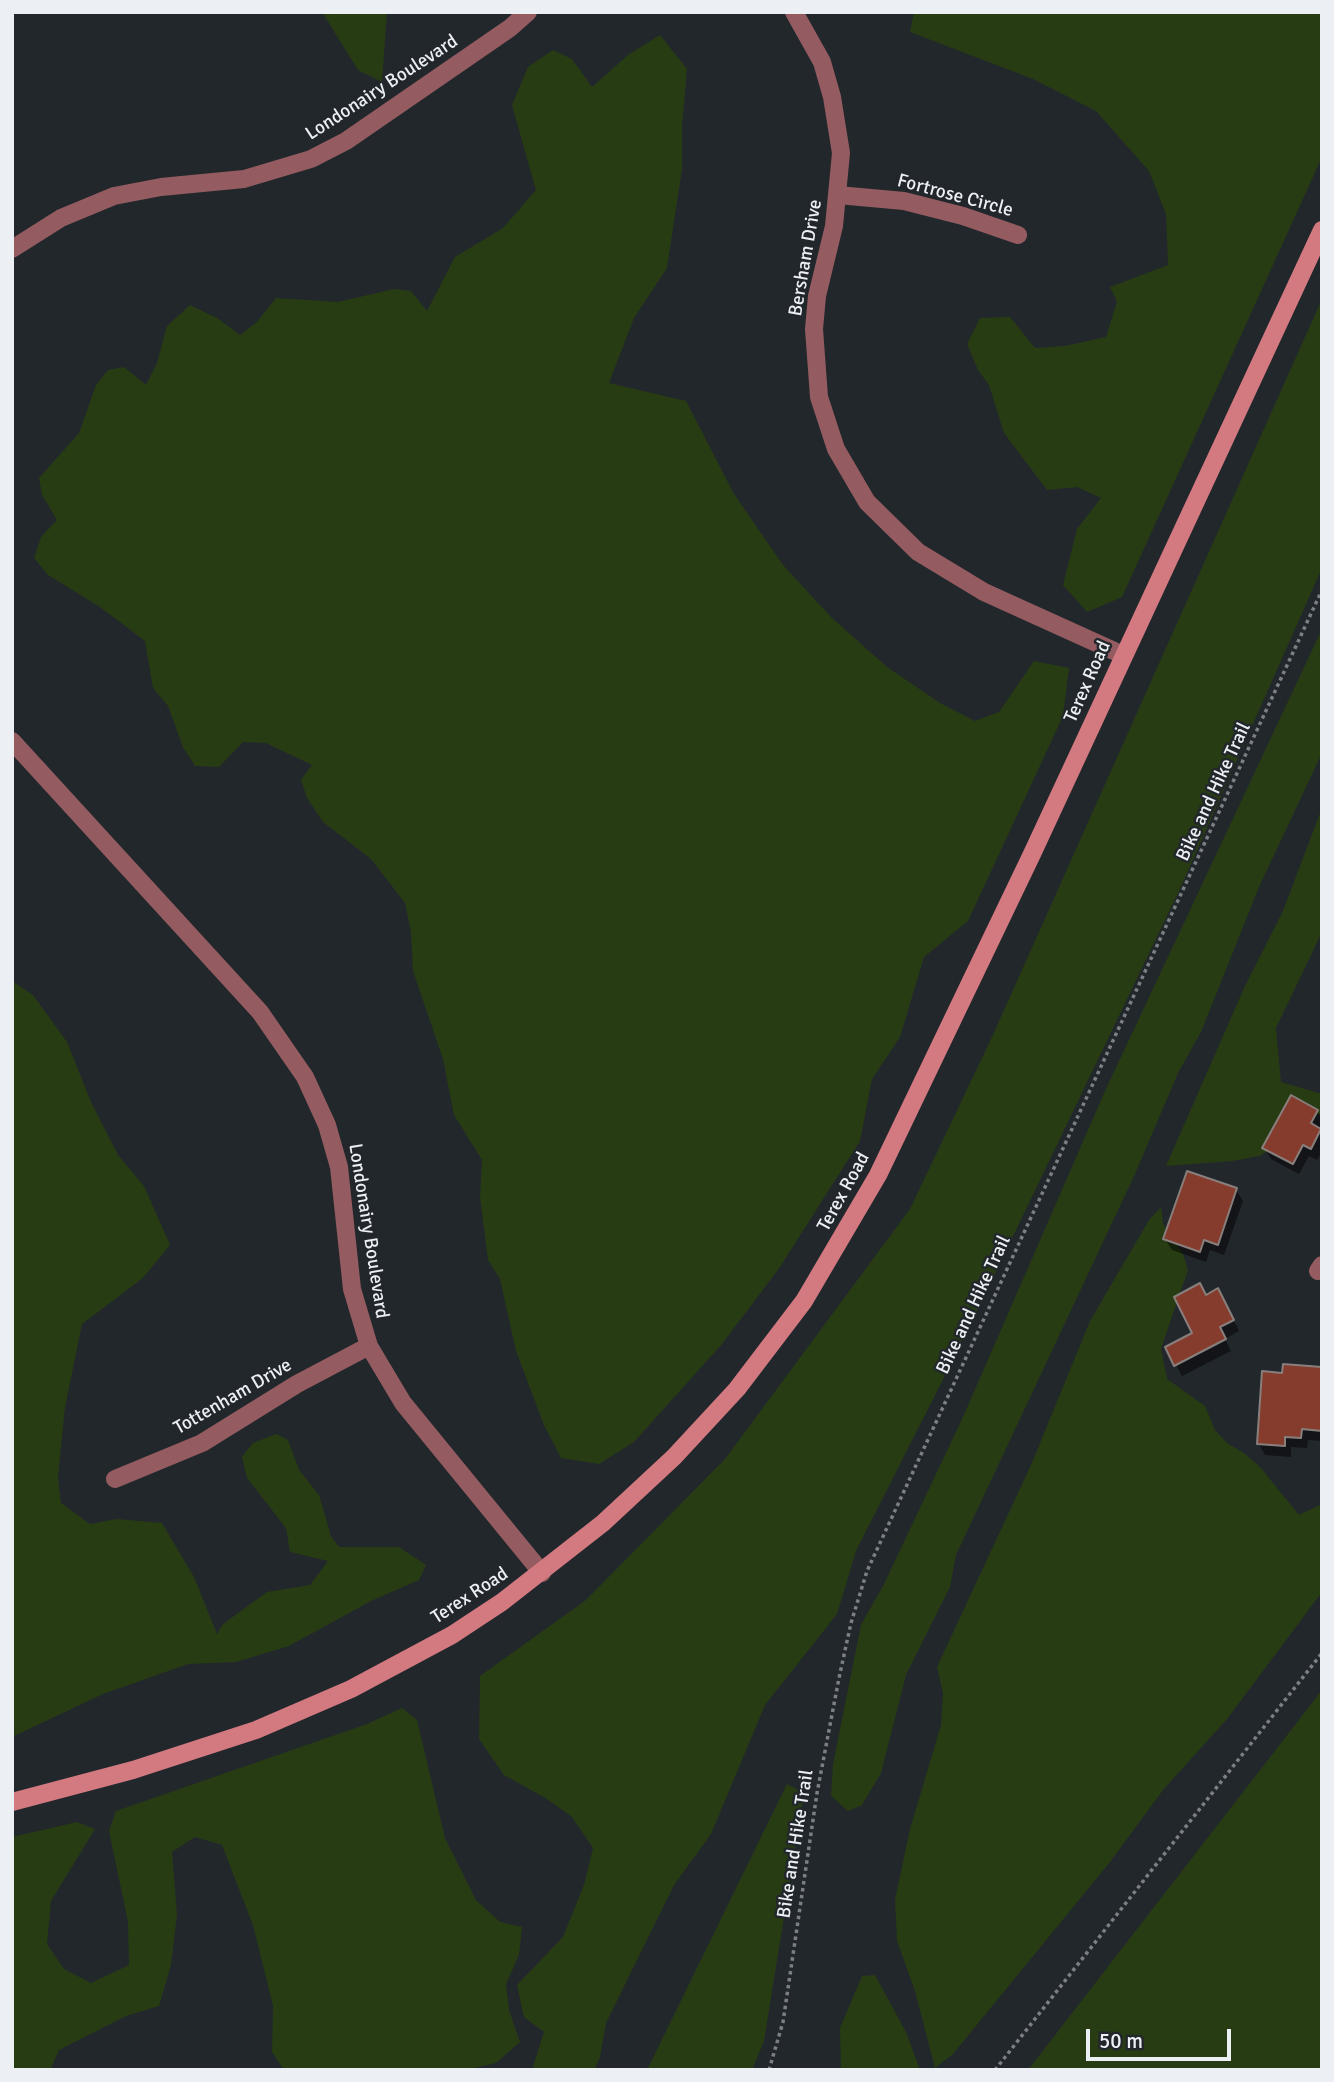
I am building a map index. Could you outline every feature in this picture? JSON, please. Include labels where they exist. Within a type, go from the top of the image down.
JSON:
[{"type":"main road","name":"Terex Road","points":[[12,1802],[200,1749],[300,1713],[393,1668],[452,1635],[542,1573],[603,1524],[674,1457],[737,1389],[804,1301],[852,1223],[903,1126],[1322,230]]},
{"type":"street","name":"Londonairy Boulevard","points":[[12,249],[61,218],[114,195],[161,187],[244,179],[312,159],[346,141],[510,28],[528,12]]},
{"type":"street","name":"Bersham Drive","points":[[794,12],[822,62],[832,97],[841,153],[834,226],[817,296],[815,362],[825,418],[849,474],[867,502],[888,526],[918,552],[951,575],[1123,655]]},
{"type":"street","name":"Fortrose Circle","points":[[838,195],[904,201],[963,216],[1018,235]]},
{"type":"street","name":"Londonairy Boulevard","points":[[12,741],[260,1012],[305,1077],[327,1125],[340,1167],[352,1289],[369,1346],[403,1402],[542,1573]]},
{"type":"street","name":"Tottenham Drive","points":[[115,1479],[202,1443],[320,1370],[369,1346]]},
{"type":"path","name":"Bike and Hike Trail","points":[[769,2070],[783,2022],[817,1793],[839,1678],[863,1584],[1322,590]]},
{"type":"path","points":[[995,2070],[1322,1653]]},
{"type":"green space","points":[[322,12],[387,12],[382,82],[358,70]]},
{"type":"green space","points":[[914,12],[1322,12],[1322,157],[1122,597],[1087,612],[1063,585],[1077,529],[1101,498],[1077,487],[1047,490],[1004,433],[989,385],[978,370],[967,344],[980,318],[1010,317],[1035,348],[1065,346],[1106,337],[1117,302],[1110,287],[1168,265],[1166,214],[1149,171],[1096,111],[1033,79],[910,32]]},
{"type":"green space","points":[[660,35],[687,69],[682,126],[682,169],[667,268],[634,318],[609,383],[686,401],[734,494],[783,565],[832,618],[887,667],[940,703],[975,721],[999,712],[1034,661],[1069,668],[1063,716],[968,921],[924,957],[900,1037],[872,1079],[860,1141],[780,1267],[722,1344],[634,1442],[599,1464],[561,1458],[544,1425],[516,1351],[500,1279],[488,1260],[480,1197],[482,1160],[454,1115],[443,1059],[413,971],[411,932],[405,903],[371,859],[323,822],[307,798],[301,780],[312,765],[266,743],[243,742],[219,767],[195,766],[183,747],[168,706],[153,688],[145,641],[100,607],[48,575],[34,558],[41,537],[57,520],[42,495],[39,478],[79,433],[96,385],[108,370],[124,367],[146,385],[157,363],[167,326],[190,305],[217,318],[240,335],[257,322],[276,298],[338,302],[394,289],[411,291],[427,311],[455,257],[503,228],[536,190],[512,105],[528,67],[553,50],[572,59],[592,87],[628,55]]},
{"type":"green space","points":[[1322,299],[1322,568],[1179,891],[966,1334],[856,1551],[837,1614],[765,1705],[711,1834],[674,1885],[606,2023],[600,2057],[594,2070],[532,2070],[544,2032],[524,2017],[517,1985],[563,1937],[584,1885],[593,1848],[572,1817],[547,1799],[504,1775],[479,1739],[480,1676],[586,1600],[725,1459],[910,1209],[992,1037]]},
{"type":"green space","points":[[1322,629],[1322,753],[1259,887],[1201,1032],[1178,1073],[1135,1174],[956,1555],[950,1587],[906,1675],[881,1773],[862,1805],[848,1811],[831,1796],[833,1764],[861,1625],[884,1584],[963,1417],[1105,1091]]},
{"type":"green space","points":[[1322,808],[1322,932],[1276,1028],[1281,1082],[1322,1094],[1322,1112],[1260,1156],[1166,1166],[1245,986],[1283,911]]},
{"type":"green space","points":[[12,981],[33,995],[67,1042],[91,1102],[118,1155],[144,1186],[170,1245],[143,1278],[82,1324],[65,1407],[58,1478],[61,1503],[90,1524],[117,1519],[162,1523],[194,1577],[217,1634],[223,1624],[267,1592],[310,1585],[328,1561],[290,1552],[286,1528],[247,1478],[242,1457],[253,1443],[276,1434],[288,1440],[299,1470],[319,1495],[331,1536],[339,1547],[399,1547],[426,1565],[419,1580],[371,1601],[289,1646],[236,1662],[188,1664],[103,1694],[12,1737]]},
{"type":"green space","points":[[1161,1207],[1163,1224],[1183,1254],[1188,1270],[1161,1349],[1167,1379],[1205,1406],[1215,1430],[1227,1443],[1260,1467],[1299,1515],[1322,1504],[1322,1592],[1227,1719],[1163,1790],[1110,1862],[953,2054],[935,2068],[915,1991],[897,1941],[895,1900],[910,1829],[941,1725],[943,1693],[937,1667],[1031,1465],[1090,1321],[1149,1220]]},
{"type":"green space","points":[[1322,1690],[1322,2070],[1028,2070]]},
{"type":"green space","points":[[402,1708],[417,1720],[445,1838],[476,1900],[500,1922],[522,1927],[519,1955],[506,1984],[509,2010],[520,2042],[496,2063],[466,2070],[284,2070],[272,2052],[273,2006],[253,1925],[222,1845],[195,1837],[172,1852],[177,1914],[171,1965],[159,2006],[126,2016],[59,2050],[50,2070],[12,2070],[12,1837],[77,1822],[95,1829],[51,1901],[47,1944],[64,1969],[91,1983],[129,1965],[128,1922],[109,1831],[116,1811],[367,1724]]},
{"type":"green space","points":[[787,1784],[804,1793],[764,2041],[752,2070],[647,2070]]},
{"type":"green space","points":[[875,1975],[906,2032],[920,2070],[841,2070],[840,2028],[862,1976]]},
{"type":"building","points":[[1291,1095],[1318,1110],[1311,1123],[1321,1129],[1311,1149],[1303,1145],[1293,1164],[1262,1148]]},
{"type":"building","points":[[1187,1171],[1237,1188],[1218,1245],[1204,1240],[1200,1252],[1163,1239]]},
{"type":"building","points":[[1200,1283],[1206,1295],[1218,1288],[1234,1320],[1220,1327],[1226,1339],[1174,1366],[1165,1347],[1192,1333],[1174,1297]]},
{"type":"building","points":[[1283,1364],[1322,1367],[1322,1431],[1302,1429],[1301,1438],[1285,1437],[1285,1446],[1257,1444],[1262,1371],[1282,1373]]}]
